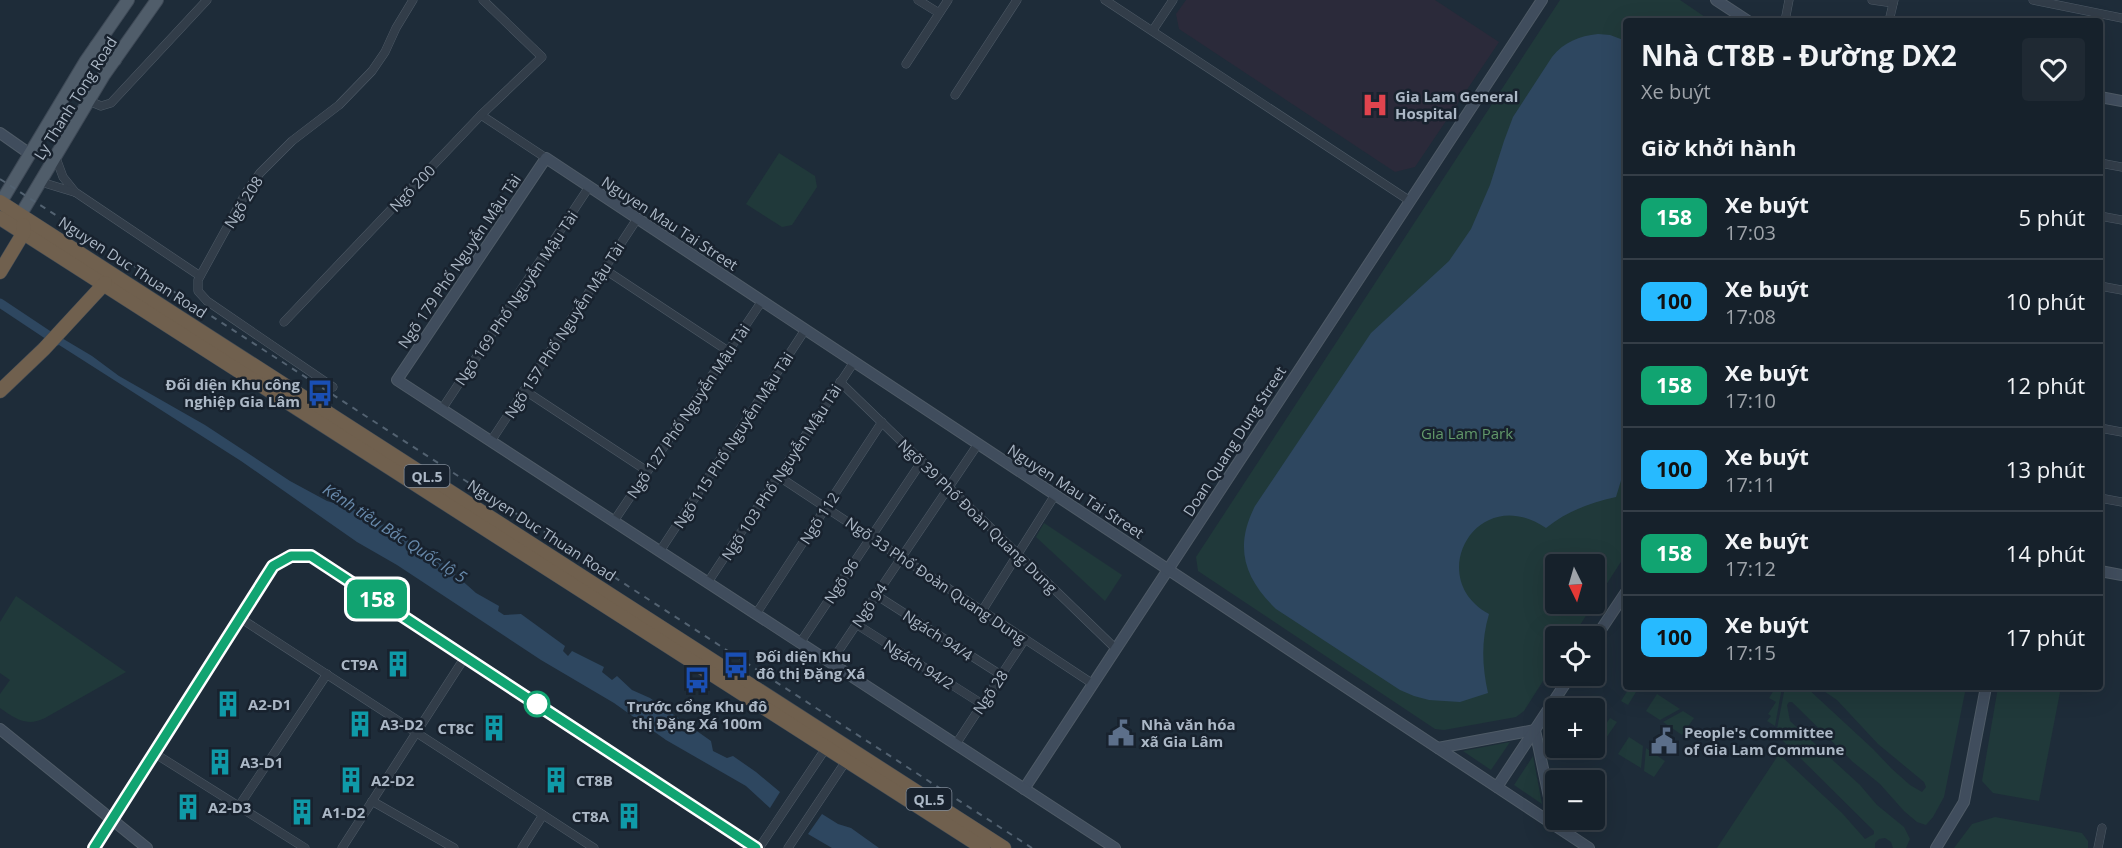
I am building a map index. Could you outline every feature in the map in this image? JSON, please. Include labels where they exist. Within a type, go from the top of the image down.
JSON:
[{"type":"highway","name":"Nguyen Duc Thuan Road","points":[[0,202],[850,756],[983,848]]},
{"type":"highway","points":[[0,273],[24,232],[21,214]]},
{"type":"highway","name":"Nguyen Duc Thuan Road","points":[[0,218],[830,743]]},
{"type":"highway","points":[[0,392],[44,349],[105,283]]},
{"type":"highway","name":"Nguyen Duc Thuan Road","points":[[850,756],[1004,848]]},
{"type":"main road","name":"Ly Thanh Tong Road","points":[[0,202],[96,46],[128,0]]},
{"type":"main road","name":"Ly Thanh Tong Road","points":[[21,214],[115,60],[157,0]]},
{"type":"main road","points":[[96,46],[115,60]]},
{"type":"street","points":[[89,101],[101,106],[111,103],[207,0]]},
{"type":"street","name":"Ngõ 208","points":[[200,276],[260,173],[292,141],[339,105],[372,71],[413,0]]},
{"type":"street","name":"Ngõ 200","points":[[284,322],[481,115],[542,57],[483,0]]},
{"type":"street","points":[[918,0],[939,13]]},
{"type":"street","points":[[906,64],[948,0]]},
{"type":"street","points":[[955,95],[1017,0]]},
{"type":"street","points":[[1105,0],[1410,201]]},
{"type":"street","points":[[1153,30],[1173,0]]},
{"type":"street","name":"Doan Quang Dung Street","points":[[1024,789],[1542,0]]},
{"type":"street","points":[[1716,0],[1743,18]]},
{"type":"street","points":[[1786,18],[1789,0]]},
{"type":"street","points":[[1872,0],[1894,2],[1890,18]]},
{"type":"street","points":[[2033,0],[2122,18]]},
{"type":"street","points":[[2103,98],[2122,101]]},
{"type":"street","points":[[481,115],[546,158]]},
{"type":"street","points":[[0,133],[30,154]]},
{"type":"street","points":[[56,158],[63,177],[75,192],[200,276],[198,291],[207,301],[333,387]]},
{"type":"street","name":"Nguyen Mau Tai Street","points":[[546,158],[1545,819]]},
{"type":"street","name":"Ngõ 179 Phố Nguyễn Mậu Tài","points":[[442,409],[398,380],[546,158]]},
{"type":"street","points":[[2103,164],[2122,167]]},
{"type":"street","points":[[41,182],[75,192]]},
{"type":"street","name":"Ngõ 169 Phố Nguyễn Mậu Tài","points":[[442,409],[590,187]]},
{"type":"street","points":[[2103,217],[2122,220]]},
{"type":"street","name":"Ngõ 157 Phố Nguyễn Mậu Tài","points":[[491,441],[637,219]]},
{"type":"street","points":[[604,268],[728,351]]},
{"type":"street","points":[[2103,287],[2122,290]]},
{"type":"street","name":"Ngõ 127 Phố Nguyễn Mậu Tài","points":[[614,521],[762,301]]},
{"type":"street","name":"Ngõ 115 Phố Nguyễn Mậu Tài","points":[[660,551],[805,330]]},
{"type":"street","name":"Ngõ 103 Phố Nguyễn Mậu Tài","points":[[708,582],[854,362]]},
{"type":"street","name":"Ngõ 39 Phố Đoàn Quang Dung","points":[[840,382],[1116,649]]},
{"type":"street","points":[[524,390],[647,471]]},
{"type":"street","points":[[442,409],[1115,848]]},
{"type":"street","name":"Ngõ 112","points":[[756,614],[882,422]]},
{"type":"street","points":[[2103,429],[2122,432]]},
{"type":"street","name":"Ngõ 94","points":[[831,662],[978,444]]},
{"type":"street","name":"Ngõ 96","points":[[800,643],[922,461]]},
{"type":"street","name":"Ngõ 33 Phố Đoàn Quang Dung","points":[[778,476],[1093,684]]},
{"type":"street","points":[[982,610],[1055,495]]},
{"type":"street","points":[[2103,499],[2122,502]]},
{"type":"street","points":[[94,848],[273,566],[291,556],[311,556],[758,848],[830,743]]},
{"type":"street","points":[[2103,572],[2122,575]]},
{"type":"street","name":"Ngách 94/4","points":[[876,595],[1001,675]]},
{"type":"street","points":[[1603,626],[1623,596]]},
{"type":"street","points":[[240,618],[594,848]]},
{"type":"street","name":"Ngách 94/2","points":[[856,624],[982,704]]},
{"type":"street","name":"Ngõ 28","points":[[956,744],[1025,639]]},
{"type":"street","points":[[342,848],[465,657]]},
{"type":"street","points":[[239,806],[327,674]]},
{"type":"street","points":[[1497,787],[1564,686]]},
{"type":"street","points":[[1936,848],[1964,802],[1985,690]]},
{"type":"street","points":[[0,729],[147,848]]},
{"type":"street","points":[[1438,748],[1535,730]]},
{"type":"street","points":[[1535,730],[1545,778]]},
{"type":"street","points":[[154,753],[305,848]]},
{"type":"street","points":[[788,848],[850,756]]},
{"type":"street","points":[[372,801],[454,848]]},
{"type":"street","points":[[522,848],[543,815]]},
{"type":"street","points":[[2098,848],[2102,828]]},
{"type":"street","name":"Nguyen Mau Tai Street","points":[[1561,830],[1589,848]]},
{"type":"shaded area","name":"Gia Lam General Hospital","points":[[1186,0],[1435,0],[1499,42],[1415,167],[1395,172],[1179,29],[1176,14]]},
{"type":"green space","name":"Gia Lam Park","points":[[1560,0],[1680,0],[1707,18],[1623,18],[1623,559],[1605,587],[1605,554],[1545,554],[1545,614],[1587,614],[1579,626],[1545,626],[1545,678],[1524,711],[1516,717],[1444,730],[1435,729],[1198,571],[1196,557]]},
{"type":"green space","points":[[779,153],[815,176],[817,187],[792,225],[782,227],[746,204]]},
{"type":"green space","points":[[1044,523],[1122,575],[1105,601],[1036,537]]},
{"type":"green space","points":[[16,596],[126,672],[38,721],[21,720],[0,708],[0,694],[10,680],[0,673],[0,622]]},
{"type":"green space","points":[[1628,690],[1637,690],[1628,705],[1621,701]]},
{"type":"green space","points":[[1774,690],[1781,690],[1775,726],[1767,721],[1771,716],[1768,714],[1776,702],[1769,698]]},
{"type":"green space","points":[[1784,690],[1809,690],[1892,769],[1922,792],[1926,787],[1924,782],[1878,744],[1837,700],[1822,690],[1965,690],[1944,797],[1926,825],[1917,822],[1904,811],[1880,784],[1853,762],[1792,702],[1787,705],[1790,721],[1860,785],[1877,805],[1904,827],[1910,839],[1906,848],[1893,848],[1891,842],[1885,838],[1875,843],[1875,848],[1717,848],[1779,754],[1842,813],[1865,839],[1874,834],[1874,831],[1776,734]]},
{"type":"green space","points":[[1997,690],[2060,690],[2039,801],[1993,793],[1982,781]]},
{"type":"green space","points":[[1657,694],[1680,709],[1660,720],[1646,711]]},
{"type":"green space","points":[[1683,711],[1694,718],[1682,735],[1663,722]]},
{"type":"green space","points":[[1610,718],[1617,722],[1605,738],[1605,725]]},
{"type":"green space","points":[[1629,737],[1643,746],[1641,768],[1618,754]]},
{"type":"green space","points":[[1510,742],[1491,770],[1463,751]]},
{"type":"green space","points":[[1646,748],[1665,761],[1654,777],[1644,771]]},
{"type":"green space","points":[[1533,756],[1542,804],[1514,785]]},
{"type":"green space","points":[[1995,817],[2082,833],[2088,841],[2088,848],[1954,848],[1972,824]]},
{"type":"water","name":"Gia Lam Park","points":[[1610,35],[1623,40],[1623,474],[1616,497],[1579,508],[1546,528],[1521,517],[1499,517],[1480,525],[1467,540],[1460,559],[1460,579],[1470,598],[1489,614],[1483,654],[1488,693],[1460,702],[1429,700],[1400,690],[1276,609],[1256,586],[1250,574],[1244,548],[1245,535],[1255,506],[1371,333],[1449,261],[1471,229],[1490,185],[1513,117],[1552,57],[1562,47],[1584,36]]},
{"type":"water","points":[[50,331],[92,356],[119,376],[205,425],[290,481],[327,501],[354,509],[380,526],[387,523],[401,536],[441,562],[476,593],[499,606],[498,611],[504,615],[521,614],[565,646],[563,651],[568,656],[572,651],[604,667],[602,672],[612,680],[617,676],[632,690],[650,698],[711,741],[713,751],[727,758],[733,756],[756,772],[780,792],[770,808],[746,786],[666,740],[614,703],[541,660],[397,565],[357,542],[241,461],[45,336]]},
{"type":"water","points":[[822,814],[838,824],[851,828],[879,848],[832,848],[808,834]]},
{"type":"waterway","name":"Kênh tiêu Bắc Quốc lộ 5","points":[[0,303],[57,341]]},
{"type":"railway","points":[[0,179],[1032,848]]},
{"type":"bus line","name":"158","points":[[94,848],[273,566],[291,556],[311,556],[756,848]]},
{"type":"place","name":"Gia Lam General Hospital","points":[[1375,105]]},
{"type":"place","name":"Đối diện Khu công nghiệp Gia Lâm","points":[[320,393]]},
{"type":"place","name":"CT9A","points":[[398,664]]},
{"type":"place","name":"Đối diện Khu đô thị Đặng Xá","points":[[736,665]]},
{"type":"place","name":"Trước cổng Khu đô thị Đặng Xá 100m","points":[[697,680]]},
{"type":"place","name":"A2-D1","points":[[228,704]]},
{"type":"place","name":"A3-D2","points":[[360,724]]},
{"type":"place","name":"CT8C","points":[[494,728]]},
{"type":"place","name":"Nhà văn hóa xã Gia Lâm","points":[[1121,733]]},
{"type":"place","name":"People's Committee of Gia Lam Commune","points":[[1664,741]]},
{"type":"place","name":"A3-D1","points":[[220,762]]},
{"type":"place","name":"A2-D2","points":[[351,780]]},
{"type":"place","name":"CT8B","points":[[556,780]]},
{"type":"place","name":"A2-D3","points":[[188,807]]},
{"type":"place","name":"A1-D2","points":[[302,812]]},
{"type":"place","name":"CT8A","points":[[629,816]]}]
